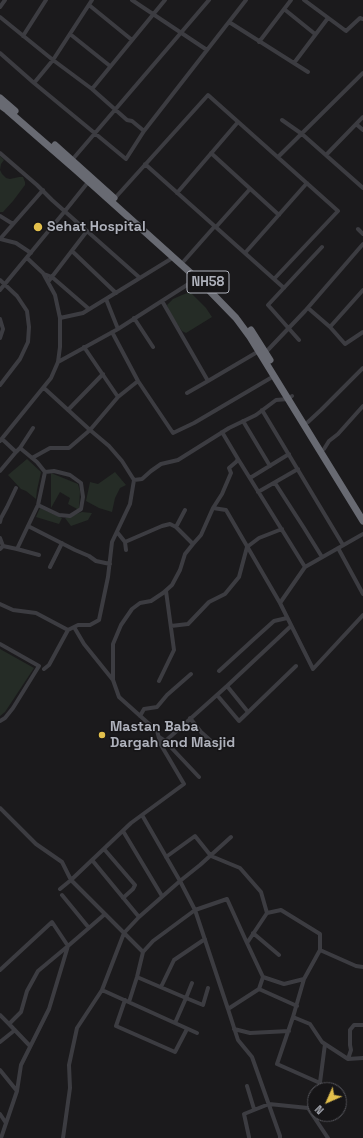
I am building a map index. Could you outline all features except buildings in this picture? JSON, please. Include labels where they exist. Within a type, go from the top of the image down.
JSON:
[{"type":"highway","name":"NH58","points":[[0,98],[72,160],[90,179],[115,198],[184,261],[199,277]]},
{"type":"highway","name":"NH58","points":[[0,105],[8,110],[90,179],[174,257],[199,277],[240,314],[254,334],[274,376],[308,422],[363,512]]},
{"type":"highway","name":"NH58","points":[[262,351],[363,521]]},
{"type":"street","points":[[0,7],[5,0]]},
{"type":"street","points":[[23,36],[46,0]]},
{"type":"street","points":[[34,83],[53,60],[92,0]]},
{"type":"street","points":[[132,0],[207,50]]},
{"type":"street","points":[[92,89],[165,0]]},
{"type":"street","points":[[72,160],[208,0]]},
{"type":"street","points":[[0,53],[126,159],[144,131],[246,0]]},
{"type":"street","points":[[259,42],[291,0]]},
{"type":"street","points":[[304,0],[346,31],[360,18],[363,19]]},
{"type":"street","points":[[89,5],[132,40]]},
{"type":"street","points":[[284,9],[315,34]]},
{"type":"street","points":[[0,17],[92,89],[127,120],[132,121],[144,131]]},
{"type":"street","points":[[294,63],[328,18]]},
{"type":"street","points":[[229,22],[308,72]]},
{"type":"street","points":[[70,34],[110,66]]},
{"type":"street","points":[[278,157],[363,72]]},
{"type":"street","points":[[115,198],[208,95],[338,211],[274,279]]},
{"type":"street","points":[[326,155],[363,117]]},
{"type":"street","points":[[282,120],[302,134],[363,188]]},
{"type":"street","points":[[177,192],[238,122]]},
{"type":"street","points":[[356,124],[363,130]]},
{"type":"street","points":[[0,153],[140,278]]},
{"type":"street","points":[[211,154],[279,215]]},
{"type":"street","points":[[145,164],[284,288]]},
{"type":"street","points":[[0,290],[90,179]]},
{"type":"street","points":[[245,253],[307,183]]},
{"type":"street","points":[[184,261],[250,189]]},
{"type":"street","points":[[31,253],[16,243],[0,239],[43,190]]},
{"type":"street","points":[[0,216],[13,224]]},
{"type":"street","points":[[358,229],[363,234]]},
{"type":"street","points":[[48,282],[88,231]]},
{"type":"street","points":[[187,393],[262,351],[290,328],[363,244]]},
{"type":"street","points":[[299,340],[290,328],[268,305],[322,247]]},
{"type":"street","points":[[72,251],[116,293]]},
{"type":"street","points":[[60,318],[83,313],[174,257]]},
{"type":"street","points":[[27,258],[44,273],[52,277],[89,309]]},
{"type":"street","points":[[16,452],[1,440],[52,378],[58,362],[60,346],[60,318],[55,295],[44,273]]},
{"type":"street","points":[[58,362],[118,329],[199,277]]},
{"type":"street","points":[[0,280],[17,296],[27,312],[29,327],[28,342],[20,359],[0,385]]},
{"type":"street","points":[[330,327],[363,290]]},
{"type":"street","points":[[106,299],[118,329]]},
{"type":"street","points":[[162,301],[208,381]]},
{"type":"street","points":[[308,308],[330,327],[345,344],[363,332]]},
{"type":"street","points":[[134,318],[153,347]]},
{"type":"street","points":[[0,319],[3,329],[0,338]]},
{"type":"street","points":[[112,332],[138,381],[172,433],[194,423],[274,376]]},
{"type":"street","points":[[84,347],[118,397]]},
{"type":"street","points":[[308,422],[363,368]]},
{"type":"street","points":[[68,410],[103,374]]},
{"type":"street","points":[[32,458],[50,448],[69,448],[90,430],[118,397],[138,381]]},
{"type":"street","points":[[44,388],[109,446],[122,461],[134,480],[130,504],[112,542],[108,577],[99,620],[90,625],[78,625],[68,630],[49,665],[44,669]]},
{"type":"street","points":[[134,480],[142,479],[161,464],[178,460],[222,432],[262,410],[276,400],[290,398]]},
{"type":"street","points":[[324,449],[329,441],[338,434],[363,406]]},
{"type":"street","points":[[262,410],[343,545]]},
{"type":"street","points":[[359,410],[363,413]]},
{"type":"street","points":[[243,421],[270,466]]},
{"type":"street","points":[[0,471],[20,448],[33,428]]},
{"type":"street","points":[[222,432],[305,567]]},
{"type":"street","points":[[20,448],[37,462],[45,472]]},
{"type":"street","points":[[250,478],[289,454]]},
{"type":"street","points":[[113,680],[113,644],[121,625],[132,609],[151,600],[172,585],[186,554],[201,535],[213,508],[222,494],[231,473],[229,468],[238,459]]},
{"type":"street","points":[[258,492],[298,469]]},
{"type":"street","points":[[38,505],[59,516],[70,516],[80,509],[83,497],[81,483],[70,475],[54,471],[45,472]]},
{"type":"street","points":[[17,549],[38,505],[45,472]]},
{"type":"street","points":[[275,483],[322,557]]},
{"type":"street","points":[[0,522],[16,488]]},
{"type":"street","points":[[213,508],[226,510],[280,603],[313,669],[363,615]]},
{"type":"street","points":[[176,527],[186,510]]},
{"type":"street","points":[[125,542],[170,524],[176,527],[194,544]]},
{"type":"street","points":[[28,526],[89,556],[96,561],[110,564]]},
{"type":"street","points":[[171,626],[188,624],[209,602],[225,594],[239,576],[247,547],[259,538],[282,529]]},
{"type":"street","points":[[117,532],[125,542],[126,550]]},
{"type":"street","points":[[280,603],[305,567],[363,534]]},
{"type":"street","points":[[0,538],[1,547],[17,549],[39,555]]},
{"type":"street","points":[[50,567],[62,543]]},
{"type":"street","points":[[338,548],[363,594]]},
{"type":"street","points":[[159,681],[174,650],[166,590]]},
{"type":"street","points":[[0,604],[13,610],[36,613],[68,630]]},
{"type":"street","points":[[219,671],[274,621],[288,618]]},
{"type":"street","points":[[161,745],[291,626]]},
{"type":"street","points":[[60,889],[123,831],[184,784],[161,745],[157,731],[119,697],[113,680],[84,644],[74,627]]},
{"type":"street","points":[[0,644],[39,666],[13,708],[0,721]]},
{"type":"street","points":[[217,695],[240,721],[296,666]]},
{"type":"street","points":[[140,716],[144,709],[157,706],[191,674]]},
{"type":"street","points":[[227,686],[248,712]]},
{"type":"street","points":[[190,718],[201,732],[220,749]]},
{"type":"street","points":[[159,737],[165,741],[199,777]]},
{"type":"street","points":[[0,808],[36,844],[62,862],[71,880],[143,952]]},
{"type":"street","points":[[142,815],[195,910],[238,1040],[252,1057],[281,1137]]},
{"type":"street","points":[[123,831],[162,896]]},
{"type":"street","points":[[166,857],[195,836],[211,856],[240,868],[261,892],[267,913]]},
{"type":"street","points":[[63,1138],[70,1088],[70,1065],[77,1028],[102,990],[124,933],[162,896],[211,856],[231,837]]},
{"type":"street","points":[[104,849],[135,886],[123,898]]},
{"type":"street","points":[[92,860],[139,917]]},
{"type":"street","points":[[62,895],[89,928]]},
{"type":"street","points":[[187,1029],[175,1052],[116,1026],[137,977],[143,952],[153,941],[195,910],[227,899],[263,977],[259,989],[228,1009]]},
{"type":"street","points":[[248,943],[267,913],[281,910],[320,934],[320,950],[304,979],[294,1017],[277,1064],[318,1082]]},
{"type":"street","points":[[9,1024],[21,1012],[27,991],[38,971],[105,914]]},
{"type":"street","points":[[0,970],[52,922],[68,946]]},
{"type":"street","points":[[254,934],[279,955]]},
{"type":"street","points":[[161,987],[174,960],[204,939]]},
{"type":"street","points":[[1,1138],[17,1091],[21,1065],[49,1009],[68,946]]},
{"type":"street","points":[[320,950],[356,966],[363,967]]},
{"type":"street","points":[[137,977],[203,1004],[208,988]]},
{"type":"street","points":[[263,977],[284,984],[304,979]]},
{"type":"street","points":[[175,1023],[192,983]]},
{"type":"street","points":[[259,989],[297,1006]]},
{"type":"street","points":[[102,990],[197,1033]]},
{"type":"street","points":[[0,1015],[30,1046]]},
{"type":"street","points":[[294,1017],[310,1024],[322,1042],[348,1059],[363,1058]]},
{"type":"street","points":[[348,1059],[351,1050],[350,1030],[354,1025],[363,1025]]},
{"type":"street","points":[[234,1029],[250,1033],[289,1030]]},
{"type":"street","points":[[0,1042],[15,1030]]},
{"type":"street","points":[[320,1082],[325,1044]]},
{"type":"street","points":[[0,1070],[17,1091]]},
{"type":"street","points":[[247,1086],[254,1109]]},
{"type":"street","points":[[249,1137],[244,1114],[269,1104],[307,1108]]},
{"type":"street","points":[[0,1114],[6,1123]]},
{"type":"street","points":[[317,1122],[328,1138]]},
{"type":"shaded area","points":[[0,156],[4,160],[1,164],[0,170]]},
{"type":"shaded area","points":[[0,170],[6,178],[10,179],[23,177],[25,182],[25,185],[3,212],[0,212]]},
{"type":"shaded area","points":[[190,292],[206,308],[212,317],[186,333],[182,331],[169,312],[167,305],[173,299]]},
{"type":"shaded area","points":[[27,459],[41,472],[36,499],[21,489],[8,475]]},
{"type":"shaded area","points":[[115,472],[126,485],[120,488],[115,498],[112,512],[99,508],[86,501],[90,482],[98,484]]},
{"type":"shaded area","points":[[51,473],[78,484],[80,491],[79,510],[68,504],[70,498],[60,492],[51,508]]},
{"type":"shaded area","points":[[40,508],[62,518],[59,524],[36,517]]},
{"type":"shaded area","points":[[82,512],[92,513],[88,520],[71,526],[65,518]]},
{"type":"shaded area","points":[[0,649],[34,668],[5,712],[0,716]]},
{"type":"place","name":"Sehat Hospital","points":[[38,227]]},
{"type":"place","name":"Mastan Baba Dargah and Masjid","points":[[102,735]]}]
